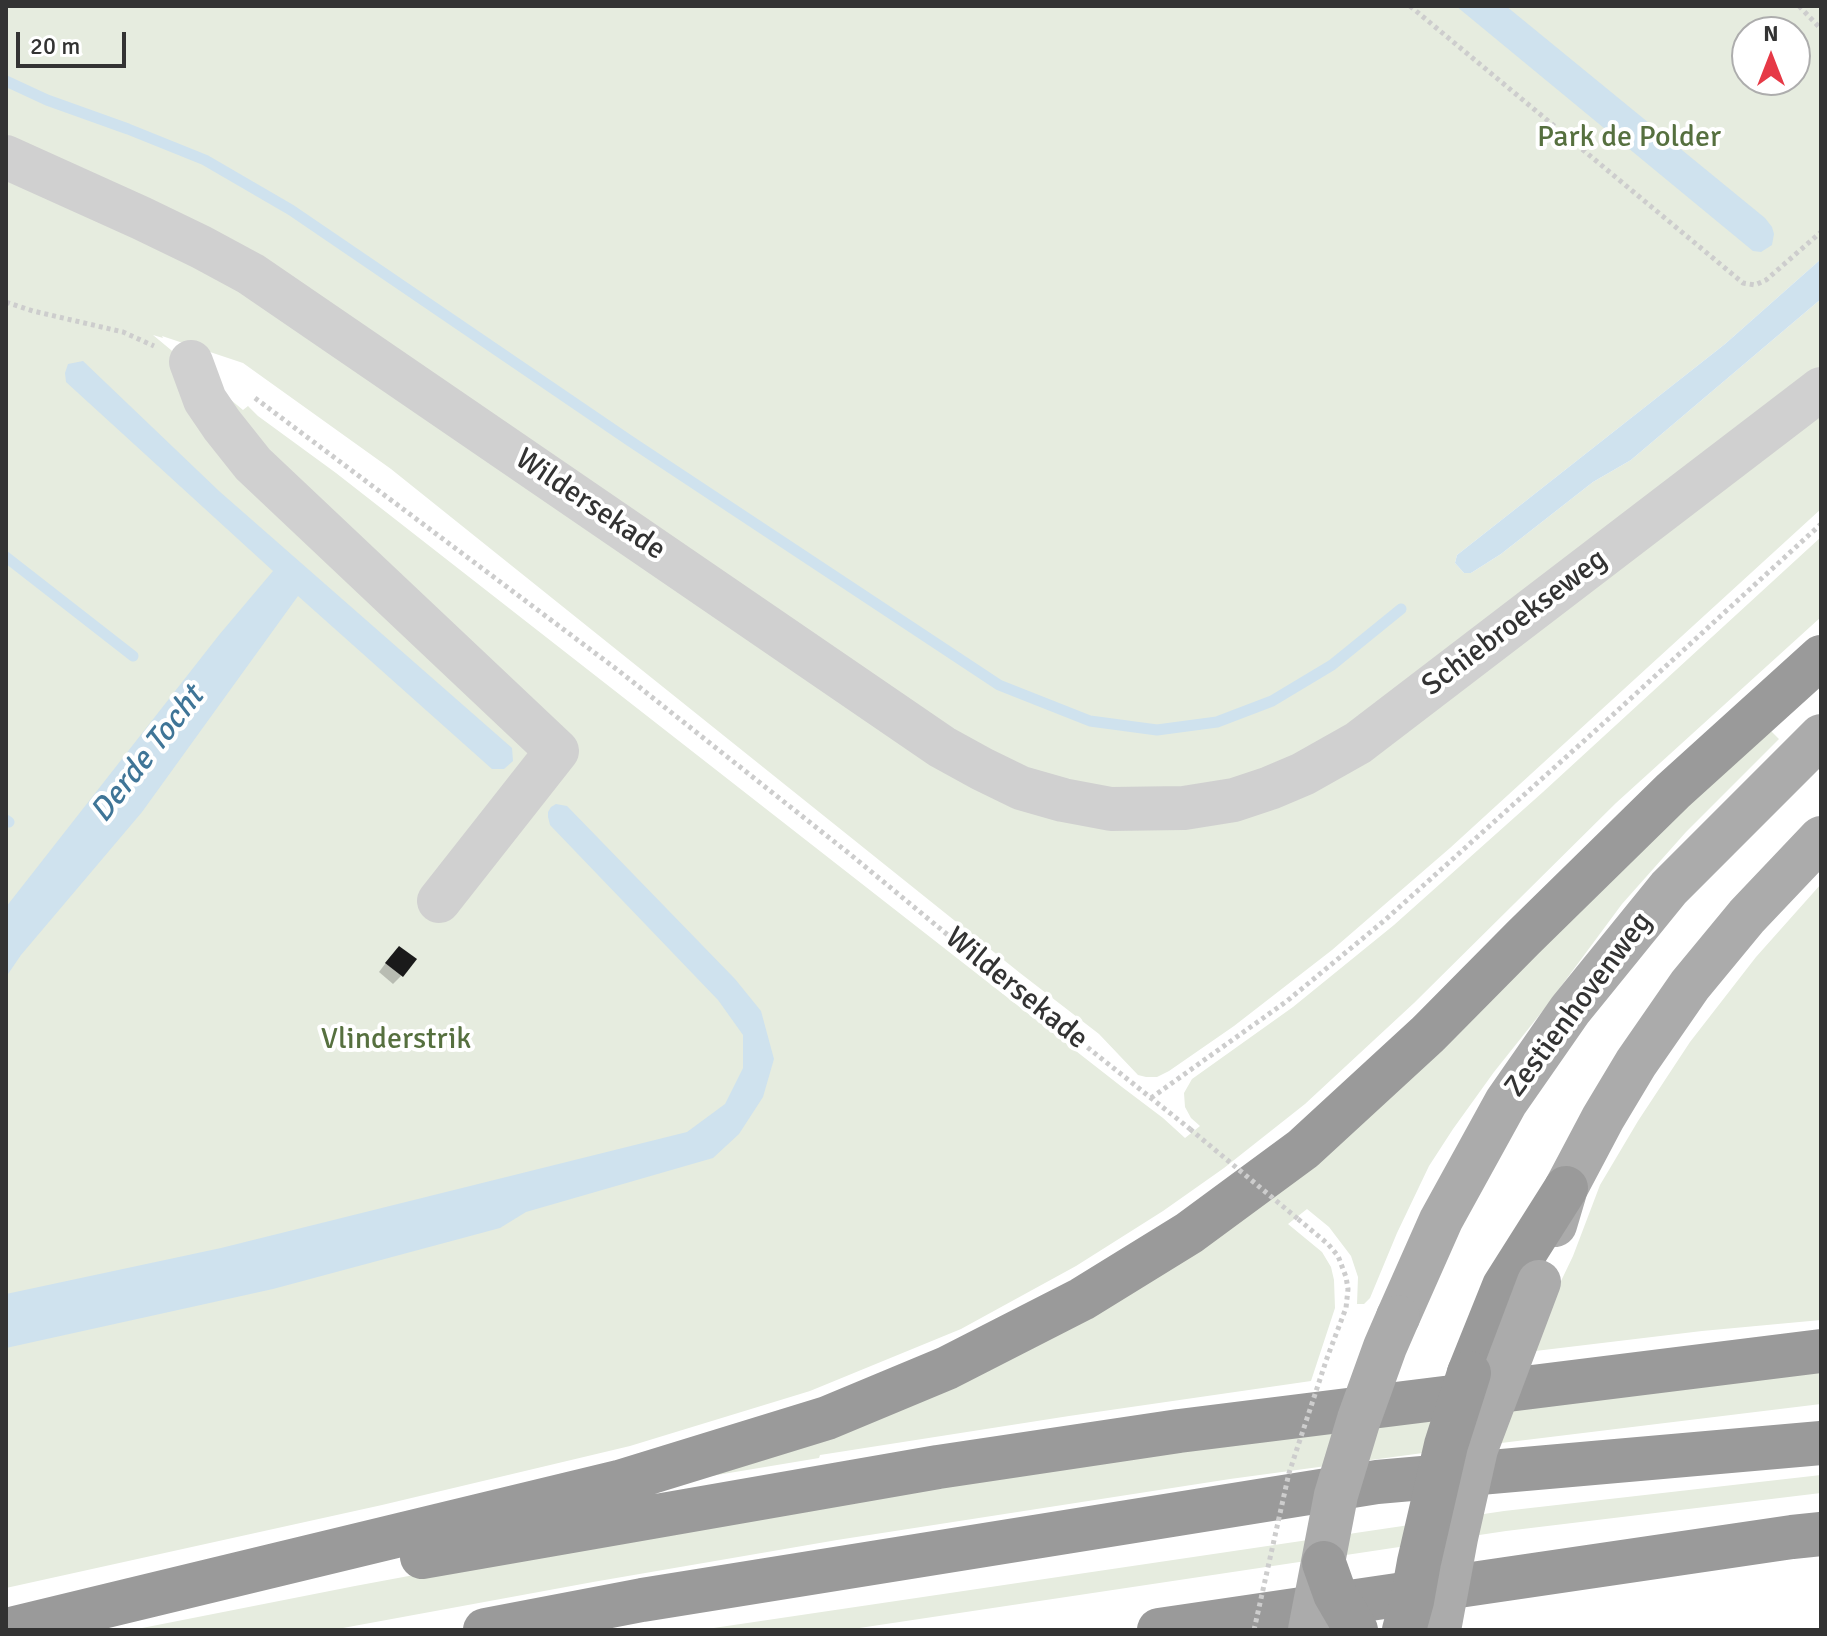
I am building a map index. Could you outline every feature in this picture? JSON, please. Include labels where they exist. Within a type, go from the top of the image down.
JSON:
[{"type":"highway","points":[[11,1629],[619,1482],[827,1418],[947,1368],[1082,1299],[1189,1233],[1303,1149],[1428,1034],[1673,791],[1821,657]]},
{"type":"highway","points":[[1404,1630],[1446,1445],[1469,1373],[1521,1284]]},
{"type":"highway","points":[[11,1629],[938,1467],[1179,1431],[1821,1351]]},
{"type":"highway","points":[[485,1630],[642,1600],[1377,1482],[1821,1443]]},
{"type":"highway","points":[[1159,1630],[1821,1534]]},
{"type":"highway","points":[[1324,1563],[1335,1594],[1356,1630]]},
{"type":"main road","name":"Zestienhovenweg","points":[[1310,1630],[1336,1495],[1385,1347],[1441,1220],[1506,1102],[1570,1010],[1669,888],[1821,736]]},
{"type":"main road","points":[[1439,1630],[1476,1449],[1495,1395],[1521,1284],[1566,1188],[1636,1063],[1690,985],[1747,916],[1821,838]]},
{"type":"street","name":"Wildersekade","points":[[6,157],[141,218],[251,274],[942,747],[1021,788],[1063,800],[1111,809],[1184,808]]},
{"type":"street","points":[[191,362],[205,400],[253,464],[557,751],[439,901]]},
{"type":"street","name":"Schiebroekseweg","points":[[1184,808],[1234,800],[1270,788],[1303,774],[1358,743],[1821,389]]},
{"type":"path","points":[[1410,6],[1743,283],[1755,285],[1766,280],[1821,232]]},
{"type":"path","points":[[1799,6],[1821,29]]},
{"type":"path","points":[[6,302],[123,332],[191,362]]},
{"type":"path","name":"Wildersekade","points":[[251,396],[619,671],[1190,1129],[1328,1244],[1338,1256],[1348,1289],[1346,1308],[1289,1473],[1254,1630]]},
{"type":"path","points":[[1151,1098],[1287,1001],[1385,920],[1821,524]]},
{"type":"green space","name":"Park de Polder","points":[[6,6],[1821,6],[1821,259],[1725,344],[1457,555],[1455,563],[1464,573],[1471,573],[1501,554],[1593,482],[1631,460],[1821,299],[1821,367],[1316,750],[1208,788],[1080,787],[992,758],[6,135]]},
{"type":"green space","name":"Vlinderstrik","points":[[6,171],[174,248],[917,746],[1218,820],[1821,409],[1821,509],[1450,848],[1332,950],[1234,1026],[1169,1071],[1157,1077],[1146,1077],[1138,1075],[1099,1034],[391,469],[243,363],[153,335],[243,410],[248,406],[336,473],[1185,1138],[1200,1126],[1185,1107],[1184,1093],[1192,1079],[1293,1007],[1394,925],[1821,537],[1821,617],[1616,803],[1414,1003],[1305,1104],[1163,1211],[1076,1266],[961,1329],[810,1391],[630,1446],[382,1505],[6,1588]]},
{"type":"green space","points":[[1766,726],[1779,739],[1686,832],[1622,904],[1453,1129],[1429,1166],[1370,1298],[1364,1304],[1357,1304],[1358,1277],[1351,1256],[1329,1227],[1307,1209],[1288,1224],[1322,1252],[1334,1280],[1335,1308],[1311,1381],[820,1455],[819,1458],[705,1477],[1067,1323]]},
{"type":"green space","points":[[1821,884],[1821,1320],[1527,1352],[1573,1256],[1600,1185],[1638,1121],[1690,1042],[1756,957]]},
{"type":"green space","points":[[1821,1367],[1821,1404],[1230,1479],[837,1540],[332,1630],[132,1630],[629,1535],[964,1480]]},
{"type":"green space","points":[[1821,1475],[1821,1493],[1506,1531],[846,1630],[700,1630],[1504,1511]]},
{"type":"water","points":[[1456,6],[1506,6],[1765,218],[1774,234],[1772,245],[1761,252],[1753,251]]},
{"type":"water","points":[[1821,259],[1821,299],[1631,460],[1593,482],[1501,554],[1471,573],[1464,573],[1455,563],[1457,555],[1725,344]]},
{"type":"water","name":"Derde Tocht","points":[[83,361],[219,491],[512,748],[513,761],[504,769],[492,769],[298,596],[142,812],[21,955],[6,977],[6,907],[219,635],[273,571],[66,382],[68,364]]},
{"type":"water","points":[[556,804],[567,806],[735,979],[761,1011],[774,1059],[763,1097],[739,1134],[713,1158],[526,1212],[500,1228],[273,1289],[6,1348],[6,1294],[221,1248],[687,1132],[725,1104],[743,1068],[743,1035],[718,1000],[550,825],[548,812]]},
{"type":"building","points":[[399,946],[417,959],[403,977],[385,963]]},
{"type":"waterway","points":[[6,81],[47,100],[205,160],[291,210],[630,441],[999,685],[1090,721],[1157,730],[1217,722],[1272,701],[1332,665],[1401,609]]},
{"type":"waterway","points":[[6,557],[133,656]]}]
